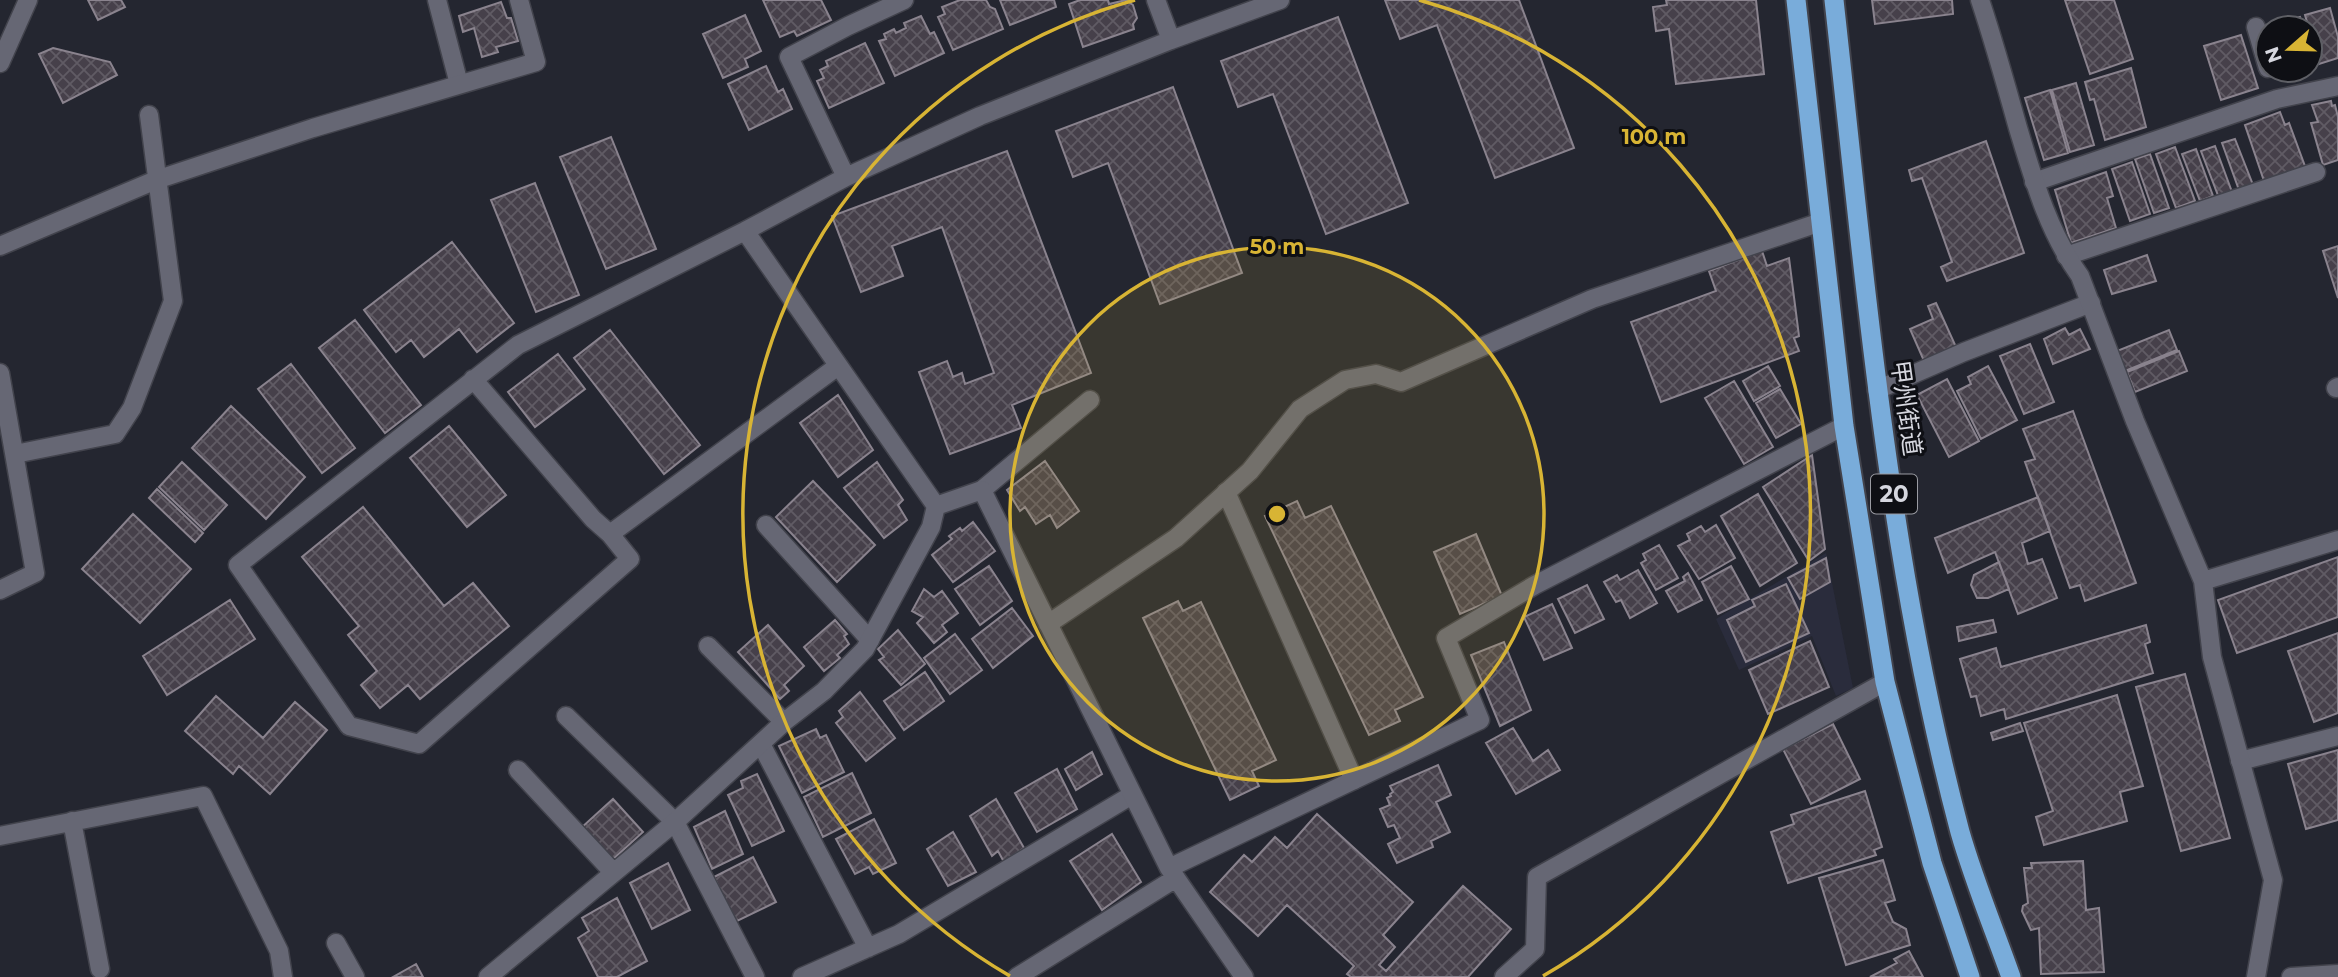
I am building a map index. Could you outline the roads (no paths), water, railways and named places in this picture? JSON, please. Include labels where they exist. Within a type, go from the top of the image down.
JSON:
[{"type":"highway","name":"20","points":[[1796,0],[1844,426],[1885,682],[1932,863],[1970,977]]},
{"type":"highway","name":"甲州街道","points":[[1833,0],[1877,390],[1922,669],[1961,834],[2011,977]]},
{"type":"street","points":[[0,63],[28,0]]},
{"type":"street","points":[[437,0],[459,84]]},
{"type":"street","points":[[0,246],[156,180],[313,128],[536,62],[519,0]]},
{"type":"street","points":[[846,177],[789,57],[904,0]]},
{"type":"street","points":[[1156,0],[1171,40]]},
{"type":"street","points":[[473,379],[630,559],[419,744],[349,726],[238,565],[473,379],[518,345],[846,177],[980,116],[1280,0]]},
{"type":"street","points":[[1980,0],[2034,182],[2050,226],[2080,276],[2135,421],[2203,582],[2212,657],[2273,880],[2256,977]]},
{"type":"street","points":[[2272,84],[2277,99]]},
{"type":"street","points":[[2034,182],[2277,99],[2338,86]]},
{"type":"street","points":[[15,454],[115,434],[132,408],[173,301],[149,116]]},
{"type":"street","points":[[2066,256],[2316,172]]},
{"type":"street","points":[[1048,624],[1176,538],[1250,471],[1300,409],[1345,380],[1376,374],[1401,383],[1592,299],[1821,222]]},
{"type":"street","points":[[488,977],[675,822],[784,722],[824,691],[865,649],[931,527],[936,506],[745,231]]},
{"type":"street","points":[[1877,390],[1964,352],[2091,303]]},
{"type":"street","points":[[610,534],[838,366]]},
{"type":"street","points":[[0,373],[35,573],[0,590]]},
{"type":"street","points":[[936,506],[982,490],[1090,400]]},
{"type":"street","points":[[1017,977],[1172,873],[1353,780],[1480,720],[1446,638],[1535,585],[1844,426]]},
{"type":"street","points":[[982,490],[1172,873],[1244,977]]},
{"type":"street","points":[[1226,492],[1353,780]]},
{"type":"street","points":[[766,525],[870,640]]},
{"type":"street","points":[[2203,582],[2338,540]]},
{"type":"street","points":[[708,646],[784,722]]},
{"type":"street","points":[[1504,977],[1535,949],[1538,877],[1885,682]]},
{"type":"street","points":[[565,716],[675,822],[755,977]]},
{"type":"street","points":[[2240,761],[2338,736]]},
{"type":"street","points":[[761,744],[868,948]]},
{"type":"street","points":[[519,770],[613,872]]},
{"type":"street","points":[[802,977],[899,934],[1132,795]]},
{"type":"street","points":[[0,836],[203,796],[279,951],[283,977]]},
{"type":"street","points":[[72,821],[100,969]]},
{"type":"street","points":[[336,943],[355,977]]},
{"type":"street","points":[[2291,977],[2338,974]]}]
